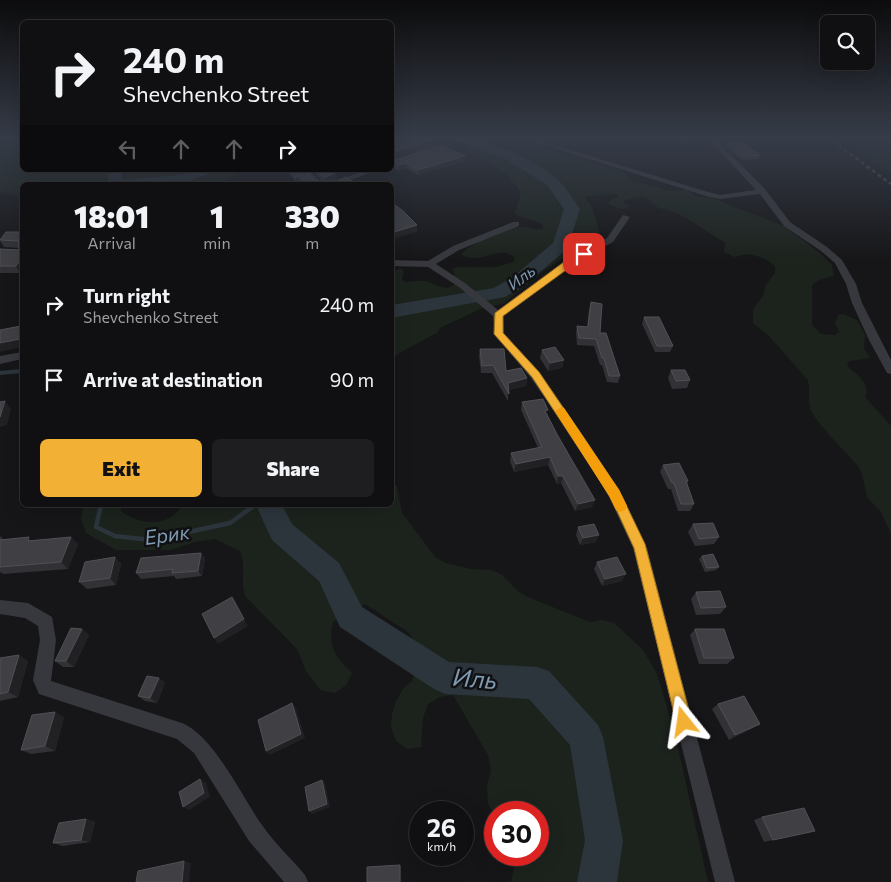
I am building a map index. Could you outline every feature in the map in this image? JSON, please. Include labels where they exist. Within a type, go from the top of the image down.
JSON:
[{"type":"street","points":[[655,178],[720,197],[762,191]]},
{"type":"street","points":[[750,178],[787,224],[824,249],[839,262],[852,284],[857,303],[874,340],[891,370]]},
{"type":"street","points":[[495,312],[571,261],[610,240],[626,217]]},
{"type":"street","points":[[430,264],[456,248],[516,224]]},
{"type":"street","points":[[394,261],[430,264],[462,285],[495,312],[499,334],[535,375],[579,438],[614,494],[640,548],[725,882]]},
{"type":"street","points":[[0,360],[20,356]]},
{"type":"street","points":[[0,607],[28,610],[46,622],[48,640],[42,680],[45,688],[182,732],[200,747],[256,834],[298,882]]},
{"type":"shaded area","points":[[0,178],[229,178],[222,182],[20,182],[20,196],[0,192]]},
{"type":"shaded area","points":[[510,178],[628,178],[671,191],[686,190],[695,196],[712,198],[784,226],[820,253],[832,265],[834,276],[819,280],[812,285],[812,325],[821,334],[835,335],[839,332],[835,323],[838,315],[843,314],[857,320],[865,335],[864,348],[870,358],[849,361],[847,365],[864,382],[866,387],[865,397],[891,426],[891,534],[881,512],[867,497],[862,474],[858,466],[812,413],[809,404],[807,379],[769,336],[753,323],[753,310],[764,294],[765,286],[775,273],[775,266],[756,256],[746,254],[735,257],[724,252],[725,243],[677,213],[659,208],[650,202],[652,200],[641,197],[625,200],[624,203],[631,207],[622,209],[610,205],[609,202],[618,194],[585,196],[592,208],[600,234],[543,271],[503,304],[482,308],[440,328],[437,333],[394,357],[394,271],[400,268],[404,271],[402,279],[405,282],[422,281],[447,288],[456,281],[453,269],[458,267],[496,267],[513,262],[515,259],[511,254],[505,253],[475,258],[461,254],[488,237],[513,228],[543,229],[543,225],[540,223],[515,213],[521,192]]},
{"type":"shaded area","points":[[394,482],[397,486],[402,513],[436,558],[446,563],[471,569],[492,570],[502,575],[519,592],[530,598],[590,622],[602,620],[614,623],[643,650],[657,674],[674,730],[708,882],[511,882],[513,866],[549,866],[549,801],[488,801],[487,785],[491,771],[488,755],[453,695],[440,697],[428,704],[423,718],[421,747],[407,749],[396,741],[391,728],[392,714],[396,701],[403,689],[412,681],[420,650],[408,632],[365,604],[333,622],[331,631],[332,645],[337,656],[352,673],[346,685],[335,693],[320,690],[306,671],[297,649],[246,597],[243,586],[243,563],[240,551],[215,539],[194,542],[171,550],[116,550],[86,533],[81,518],[84,507],[120,507],[121,511],[128,516],[145,521],[154,522],[170,518],[181,507],[394,507]]},
{"type":"building","points":[[301,178],[312,178],[315,181],[337,181],[348,178],[354,182],[306,182]]},
{"type":"building","points":[[394,204],[403,211],[417,225],[394,232]]},
{"type":"building","points":[[6,232],[20,232],[20,260],[16,266],[0,266],[0,249],[19,250],[19,241],[0,240]]},
{"type":"building","points":[[591,302],[602,304],[600,333],[606,333],[620,376],[609,376],[596,339],[579,338],[577,326],[588,327]]},
{"type":"building","points":[[644,317],[659,317],[673,346],[657,346]]},
{"type":"building","points":[[20,326],[20,339],[0,343],[0,330]]},
{"type":"building","points":[[555,347],[564,360],[550,363],[542,350]]},
{"type":"building","points":[[480,349],[504,349],[506,371],[521,368],[527,378],[508,383],[509,394],[493,365],[482,366]]},
{"type":"building","points":[[671,370],[685,370],[690,380],[676,381]]},
{"type":"building","points":[[543,399],[548,410],[545,411],[595,500],[578,504],[563,476],[558,476],[550,457],[516,464],[511,453],[542,447],[522,402]]},
{"type":"building","points":[[5,401],[0,417],[0,402]]},
{"type":"building","points":[[679,463],[688,481],[686,481],[694,504],[681,504],[674,483],[672,483],[663,465]]},
{"type":"building","points":[[713,523],[719,537],[699,539],[693,524]]},
{"type":"building","points":[[594,524],[599,535],[583,538],[578,527]]},
{"type":"building","points":[[29,537],[28,541],[71,537],[61,562],[0,567],[0,540]]},
{"type":"building","points":[[201,553],[198,571],[172,573],[173,569],[136,573],[141,558]]},
{"type":"building","points":[[713,554],[719,567],[707,568],[702,556]]},
{"type":"building","points":[[115,557],[110,578],[79,582],[85,562]]},
{"type":"building","points":[[617,557],[626,574],[605,579],[597,562]]},
{"type":"building","points":[[720,591],[726,607],[701,608],[696,592]]},
{"type":"building","points":[[232,597],[244,619],[214,638],[202,614]]},
{"type":"building","points":[[71,628],[82,629],[66,661],[55,661]]},
{"type":"building","points":[[695,629],[724,629],[734,658],[704,658]]},
{"type":"building","points":[[19,655],[8,692],[0,694],[0,658]]},
{"type":"building","points":[[147,676],[159,678],[150,698],[138,696]]},
{"type":"building","points":[[744,696],[760,724],[735,735],[718,704]]},
{"type":"building","points":[[292,703],[301,734],[266,751],[258,720]]},
{"type":"building","points":[[55,712],[45,746],[21,750],[32,715]]},
{"type":"building","points":[[200,779],[204,793],[183,807],[179,792]]},
{"type":"building","points":[[322,780],[327,804],[309,811],[305,787]]},
{"type":"building","points":[[804,808],[815,831],[773,840],[762,817]]},
{"type":"building","points":[[86,819],[81,840],[53,843],[59,823]]},
{"type":"building","points":[[184,861],[182,882],[136,882],[138,871]]},
{"type":"building","points":[[400,865],[400,882],[367,882],[367,867]]},
{"type":"waterway","name":"Иль","points":[[150,182],[185,178]]},
{"type":"waterway","name":"Иль","points":[[394,311],[499,293],[520,280],[561,245],[572,209],[552,182],[546,178]]},
{"type":"waterway","name":"Ерик","points":[[0,373],[20,371]]},
{"type":"waterway","name":"Ерик","points":[[101,507],[96,527],[115,536],[151,540],[230,523],[252,507]]},
{"type":"waterway","name":"Иль","points":[[270,507],[282,532],[329,572],[351,617],[445,678],[537,683],[586,737],[604,840],[597,882]]},
{"type":"railway","points":[[883,178],[891,184]]},
{"type":"slow traffic","points":[[561,411],[620,506]]},
{"type":"route","points":[[584,254],[571,261],[498,315],[499,334],[535,375],[569,423],[614,494],[640,548],[684,722]]}]
